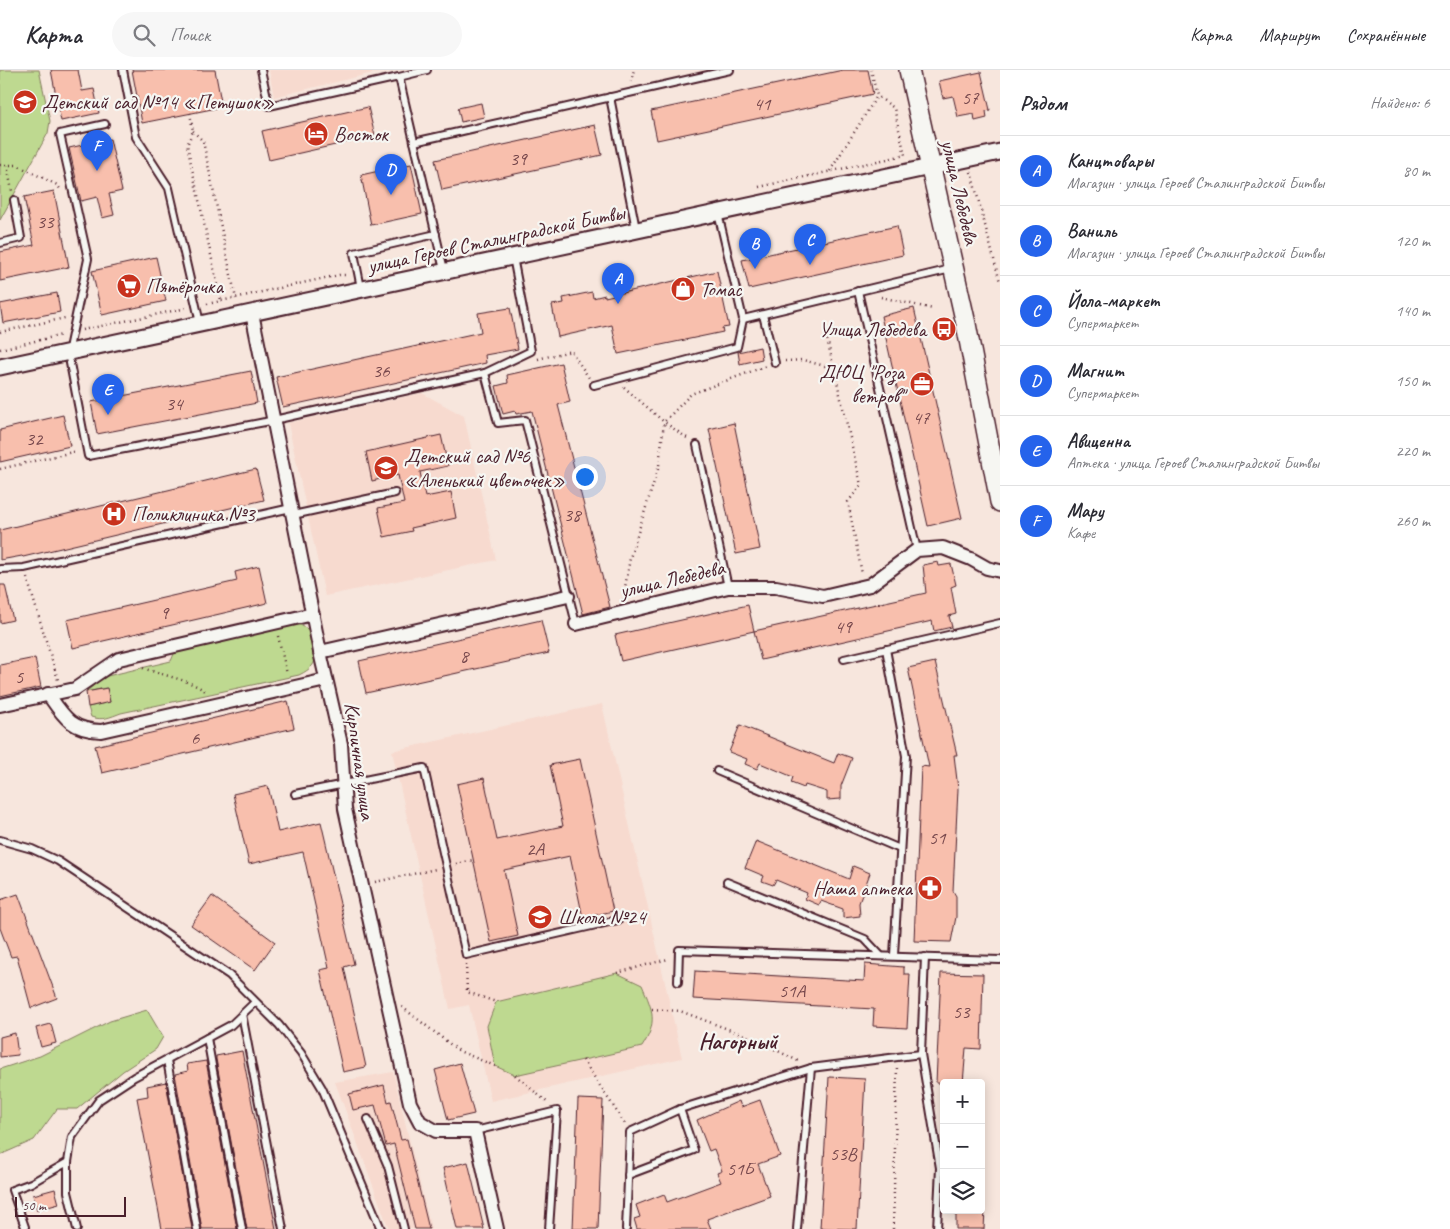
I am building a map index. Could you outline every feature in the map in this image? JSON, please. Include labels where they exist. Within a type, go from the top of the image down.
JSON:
[{"type":"main road","name":"улица Лебедева","points":[[909,70],[954,268],[988,431],[1000,502]]},
{"type":"street","name":"улица Героев Сталинградской Битвы","points":[[0,367],[252,313],[360,282],[445,272],[1000,152]]},
{"type":"street","name":"Кирпичная улица","points":[[252,313],[312,614],[341,744],[345,810],[410,1103],[420,1122],[436,1131],[475,1131]]},
{"type":"street","points":[[917,550],[944,548],[987,568],[1000,571]]},
{"type":"street","name":"улица Лебедева","points":[[576,624],[728,587],[776,586],[823,596],[870,586],[917,550]]},
{"type":"street","points":[[320,652],[568,596]]},
{"type":"street","points":[[0,705],[74,689],[119,659],[312,614]]},
{"type":"street","points":[[48,694],[65,719],[88,730],[101,731],[326,680]]},
{"type":"street","points":[[475,1131],[498,1229]]},
{"type":"lane","points":[[123,70],[136,137],[169,188],[200,324]]},
{"type":"lane","points":[[261,70],[269,106],[427,70]]},
{"type":"lane","points":[[696,70],[698,77]]},
{"type":"lane","points":[[414,142],[730,70]]},
{"type":"lane","points":[[399,76],[445,272]]},
{"type":"lane","points":[[610,98],[636,230]]},
{"type":"lane","points":[[104,124],[60,134],[88,259],[68,353],[88,456],[274,420],[485,373],[531,351],[513,257]]},
{"type":"lane","points":[[0,243],[21,238],[14,200]]},
{"type":"lane","points":[[594,385],[737,347],[743,320],[718,213]]},
{"type":"lane","points":[[360,282],[354,253],[436,234]]},
{"type":"lane","points":[[743,320],[954,268]]},
{"type":"lane","points":[[858,291],[917,550]]},
{"type":"lane","points":[[763,315],[775,363]]},
{"type":"lane","points":[[485,373],[498,423],[525,420],[576,624]]},
{"type":"lane","points":[[697,445],[728,587]]},
{"type":"lane","points":[[0,569],[24,568],[292,512],[395,494]]},
{"type":"lane","points":[[844,659],[1000,623]]},
{"type":"lane","points":[[886,649],[906,756],[894,955]]},
{"type":"lane","points":[[295,794],[424,768],[466,955],[618,920]]},
{"type":"lane","points":[[717,772],[900,849]]},
{"type":"lane","points":[[0,840],[32,849],[58,861],[230,975],[279,1025],[301,1053],[322,1088],[381,1229]]},
{"type":"lane","points":[[726,882],[865,939],[880,955]]},
{"type":"lane","points":[[678,982],[679,950],[894,955],[1000,960]]},
{"type":"lane","points":[[925,957],[921,1054],[940,1168],[937,1229]]},
{"type":"lane","points":[[77,1229],[68,1192],[68,1162],[72,1137],[99,1100],[134,1077],[232,1025],[255,1002]]},
{"type":"lane","points":[[242,1014],[283,1229]]},
{"type":"lane","points":[[207,1038],[242,1229]]},
{"type":"lane","points":[[626,1229],[630,1132],[680,1109],[811,1068],[921,1054]]},
{"type":"lane","points":[[167,1060],[197,1229]]},
{"type":"lane","points":[[796,1229],[811,1068]]},
{"type":"lane","points":[[628,1175],[694,1150],[680,1109]]},
{"type":"lane","points":[[475,1131],[557,1111],[549,1229]]},
{"type":"lane","points":[[368,1119],[388,1166],[404,1229]]},
{"type":"lane","points":[[25,1228],[12,1190],[31,1183],[68,1162]]},
{"type":"path","points":[[830,172],[877,96],[872,70]]},
{"type":"path","points":[[877,96],[894,108],[905,155]]},
{"type":"path","points":[[190,114],[193,131],[187,145],[221,301]]},
{"type":"path","points":[[193,131],[204,141],[237,303]]},
{"type":"path","points":[[967,159],[1000,282]]},
{"type":"path","points":[[0,165],[17,165],[57,184],[62,192]]},
{"type":"path","points":[[7,165],[14,200]]},
{"type":"path","points":[[0,349],[339,275],[360,282]]},
{"type":"path","points":[[858,291],[933,309]]},
{"type":"path","points":[[0,332],[76,316]]},
{"type":"path","points":[[824,330],[861,485],[848,502],[860,562]]},
{"type":"path","points":[[533,360],[571,351],[594,385]]},
{"type":"path","points":[[616,379],[664,422],[697,445]]},
{"type":"path","points":[[0,469],[87,449]]},
{"type":"path","points":[[24,568],[62,691]]},
{"type":"path","points":[[275,622],[290,688]]},
{"type":"path","points":[[119,659],[166,677],[182,679],[201,688],[223,703]]},
{"type":"path","points":[[362,886],[473,860]]},
{"type":"path","points":[[466,955],[467,992],[496,1002]]},
{"type":"path","points":[[617,973],[679,955]]},
{"type":"path","points":[[386,994],[459,1051],[495,1066]]},
{"type":"path","points":[[652,1010],[680,1011],[752,1038],[811,1068]]},
{"type":"path","points":[[893,1229],[898,1057]]},
{"type":"path","points":[[583,1060],[630,1132]]},
{"type":"path","points":[[515,1075],[557,1111]]},
{"type":"shaded area","points":[[269,70],[385,70],[274,97]]},
{"type":"shaded area","name":"Детский сад №6 «Аленький цветочек»","points":[[422,393],[464,416],[496,560],[325,596],[288,423]]},
{"type":"shaded area","name":"Школа №24","points":[[602,704],[682,1058],[491,1101],[469,1005],[450,1009],[392,751]]},
{"type":"shaded area","points":[[393,1072],[431,1229],[389,1229],[335,1082]]},
{"type":"green space","name":"Детский сад №14 «Петушок»","points":[[0,70],[39,70],[50,121],[48,133],[0,220]]},
{"type":"green space","points":[[295,622],[309,630],[316,656],[312,666],[299,675],[121,713],[106,718],[91,717],[88,707],[110,702],[106,688],[86,692],[103,677],[171,661],[176,649]]},
{"type":"green space","points":[[617,973],[642,985],[649,1002],[652,1023],[642,1047],[515,1075],[495,1066],[487,1026],[496,1002]]},
{"type":"green space","points":[[147,1010],[163,1037],[156,1049],[123,1071],[77,1109],[57,1109],[34,1140],[0,1155],[0,1069],[40,1056],[110,1021]]},
{"type":"building","points":[[51,70],[78,70],[82,91],[94,89],[99,113],[61,121]]},
{"type":"building","points":[[132,70],[215,70],[222,107],[142,123]]},
{"type":"building","points":[[843,70],[868,70],[873,94],[657,140],[651,111]]},
{"type":"building","points":[[981,72],[990,110],[986,111],[987,118],[975,121],[974,114],[958,117],[953,96],[943,98],[939,81]]},
{"type":"building","points":[[481,103],[484,117],[461,122],[458,108]]},
{"type":"building","points":[[368,107],[375,136],[269,160],[262,131]]},
{"type":"building","points":[[595,125],[602,155],[442,190],[435,160]]},
{"type":"building","points":[[110,139],[122,191],[109,194],[114,215],[102,218],[97,197],[81,201],[69,148]]},
{"type":"building","points":[[411,164],[422,214],[371,225],[361,175]]},
{"type":"building","points":[[54,191],[69,267],[0,281],[0,252],[34,245],[24,197]]},
{"type":"building","points":[[897,226],[903,255],[749,289],[742,260]]},
{"type":"building","name":"Пятёрочка","points":[[156,257],[166,301],[102,315],[92,271]]},
{"type":"building","points":[[717,271],[729,327],[722,328],[723,332],[618,354],[612,325],[558,337],[552,305],[564,303],[563,298],[592,292],[593,298],[605,295],[605,297]]},
{"type":"building","points":[[57,293],[60,312],[3,323],[0,304]]},
{"type":"building","points":[[510,308],[518,349],[485,355],[486,363],[283,407],[276,377],[481,332],[478,313]]},
{"type":"building","points":[[914,308],[962,518],[928,526],[881,316]]},
{"type":"building","points":[[760,347],[762,359],[740,364],[738,352]]},
{"type":"building","points":[[561,363],[570,402],[558,405],[610,607],[583,614],[532,411],[516,414],[515,411],[503,414],[496,386],[508,383],[507,375]]},
{"type":"building","points":[[251,371],[257,403],[97,434],[91,402]]},
{"type":"building","points":[[63,415],[70,446],[0,462],[0,430]]},
{"type":"building","points":[[734,423],[760,549],[736,554],[709,429]]},
{"type":"building","points":[[441,435],[448,466],[420,472],[425,497],[451,492],[456,518],[411,528],[412,531],[384,537],[378,508],[404,503],[398,475],[372,481],[366,452]]},
{"type":"building","points":[[256,469],[264,500],[23,557],[0,560],[0,530]]},
{"type":"building","points":[[938,562],[939,566],[951,564],[956,585],[951,587],[956,614],[949,616],[952,627],[934,631],[932,621],[761,660],[754,631],[926,593],[923,565]]},
{"type":"building","points":[[259,566],[267,603],[73,648],[67,620],[237,581],[235,572]]},
{"type":"building","points":[[0,585],[5,585],[13,620],[0,623]]},
{"type":"building","points":[[748,605],[754,631],[621,661],[615,635]]},
{"type":"building","points":[[541,620],[549,653],[366,693],[359,661]]},
{"type":"building","points":[[35,658],[41,687],[0,696],[0,665]]},
{"type":"building","points":[[935,662],[957,755],[954,755],[958,789],[953,891],[956,896],[956,917],[951,942],[914,941],[921,766],[929,767],[908,668]]},
{"type":"building","points":[[107,688],[110,702],[88,707],[86,692]]},
{"type":"building","points":[[288,701],[294,728],[102,773],[95,746]]},
{"type":"building","points":[[740,725],[834,763],[838,753],[852,758],[841,786],[841,799],[827,800],[827,792],[805,785],[804,788],[791,783],[793,777],[760,763],[757,769],[745,764],[747,759],[729,752]]},
{"type":"building","points":[[580,759],[613,911],[583,918],[570,856],[504,870],[518,936],[491,942],[457,784],[484,778],[497,840],[563,826],[550,765]]},
{"type":"building","points":[[268,786],[278,832],[321,822],[354,964],[344,967],[366,1067],[343,1072],[320,970],[329,968],[303,852],[249,864],[233,794]]},
{"type":"building","points":[[756,841],[849,879],[853,866],[870,873],[859,903],[860,916],[843,918],[843,909],[821,901],[819,905],[805,899],[807,893],[776,880],[773,885],[762,881],[764,876],[745,868]]},
{"type":"building","points":[[18,894],[57,998],[31,1008],[17,956],[11,957],[0,928],[0,900]]},
{"type":"building","points":[[212,896],[275,942],[255,970],[191,925]]},
{"type":"building","points":[[865,964],[904,967],[904,974],[910,974],[907,1028],[873,1026],[874,1009],[693,999],[695,971],[864,981]]},
{"type":"building","points":[[941,973],[983,974],[981,1049],[966,1048],[963,1079],[940,1079],[940,1083],[936,1083]]},
{"type":"building","points":[[51,1024],[56,1043],[41,1047],[36,1028]]},
{"type":"building","points":[[15,1033],[18,1055],[0,1057],[0,1037]]},
{"type":"building","points":[[242,1051],[276,1229],[247,1229],[216,1059],[216,1056]]},
{"type":"building","points":[[206,1061],[237,1229],[202,1229],[175,1074],[188,1071],[187,1064]]},
{"type":"building","points":[[460,1063],[474,1114],[448,1120],[435,1070]]},
{"type":"building","points":[[829,1077],[865,1079],[857,1229],[820,1228]]},
{"type":"building","points":[[166,1082],[192,1229],[162,1229],[137,1098],[148,1096],[147,1086]]},
{"type":"building","points":[[384,1085],[388,1102],[391,1101],[401,1140],[407,1139],[429,1229],[415,1229],[394,1144],[386,1146],[375,1105],[353,1110],[349,1094]]},
{"type":"building","points":[[578,1099],[603,1100],[598,1229],[573,1229]]},
{"type":"building","points":[[760,1100],[780,1156],[758,1164],[770,1196],[707,1219],[711,1229],[637,1229],[634,1219],[640,1217],[636,1205],[664,1194],[667,1202],[721,1182],[717,1173],[722,1171],[714,1149],[709,1151],[697,1120],[739,1101],[741,1107]]},
{"type":"building","points":[[468,1162],[484,1229],[457,1229],[443,1168]]},
{"type":"building","points":[[55,1189],[59,1204],[37,1210],[33,1195]]},
{"type":"building","points":[[956,1214],[985,1214],[984,1229],[956,1229]]},
{"type":"place","name":"Детский сад №14 «Петушок»","points":[[25,102]]},
{"type":"place","name":"Восток","points":[[316,134]]},
{"type":"place","name":"Мару","points":[[97,171]]},
{"type":"place","name":"Магнит","points":[[391,195]]},
{"type":"place","name":"Йола-маркет","points":[[810,265]]},
{"type":"place","name":"Ваниль","points":[[755,269]]},
{"type":"place","name":"Пятёрочка","points":[[129,286]]},
{"type":"place","name":"Томас","points":[[683,289]]},
{"type":"place","name":"Канцтовары","points":[[618,304]]},
{"type":"place","name":"Улица Лебедева","points":[[944,329]]},
{"type":"place","name":"ДЮЦ \"Роза ветров\"","points":[[922,384]]},
{"type":"place","name":"Авиценна","points":[[108,415]]},
{"type":"place","name":"Детский сад №6 «Аленький цветочек»","points":[[386,468]]},
{"type":"place","name":"Поликлиника №3","points":[[114,514]]},
{"type":"place","name":"Наша аптека","points":[[930,888]]},
{"type":"place","name":"Школа №24","points":[[540,917]]},
{"type":"district","name":"Нагорный","points":[[738,1041]]}]
